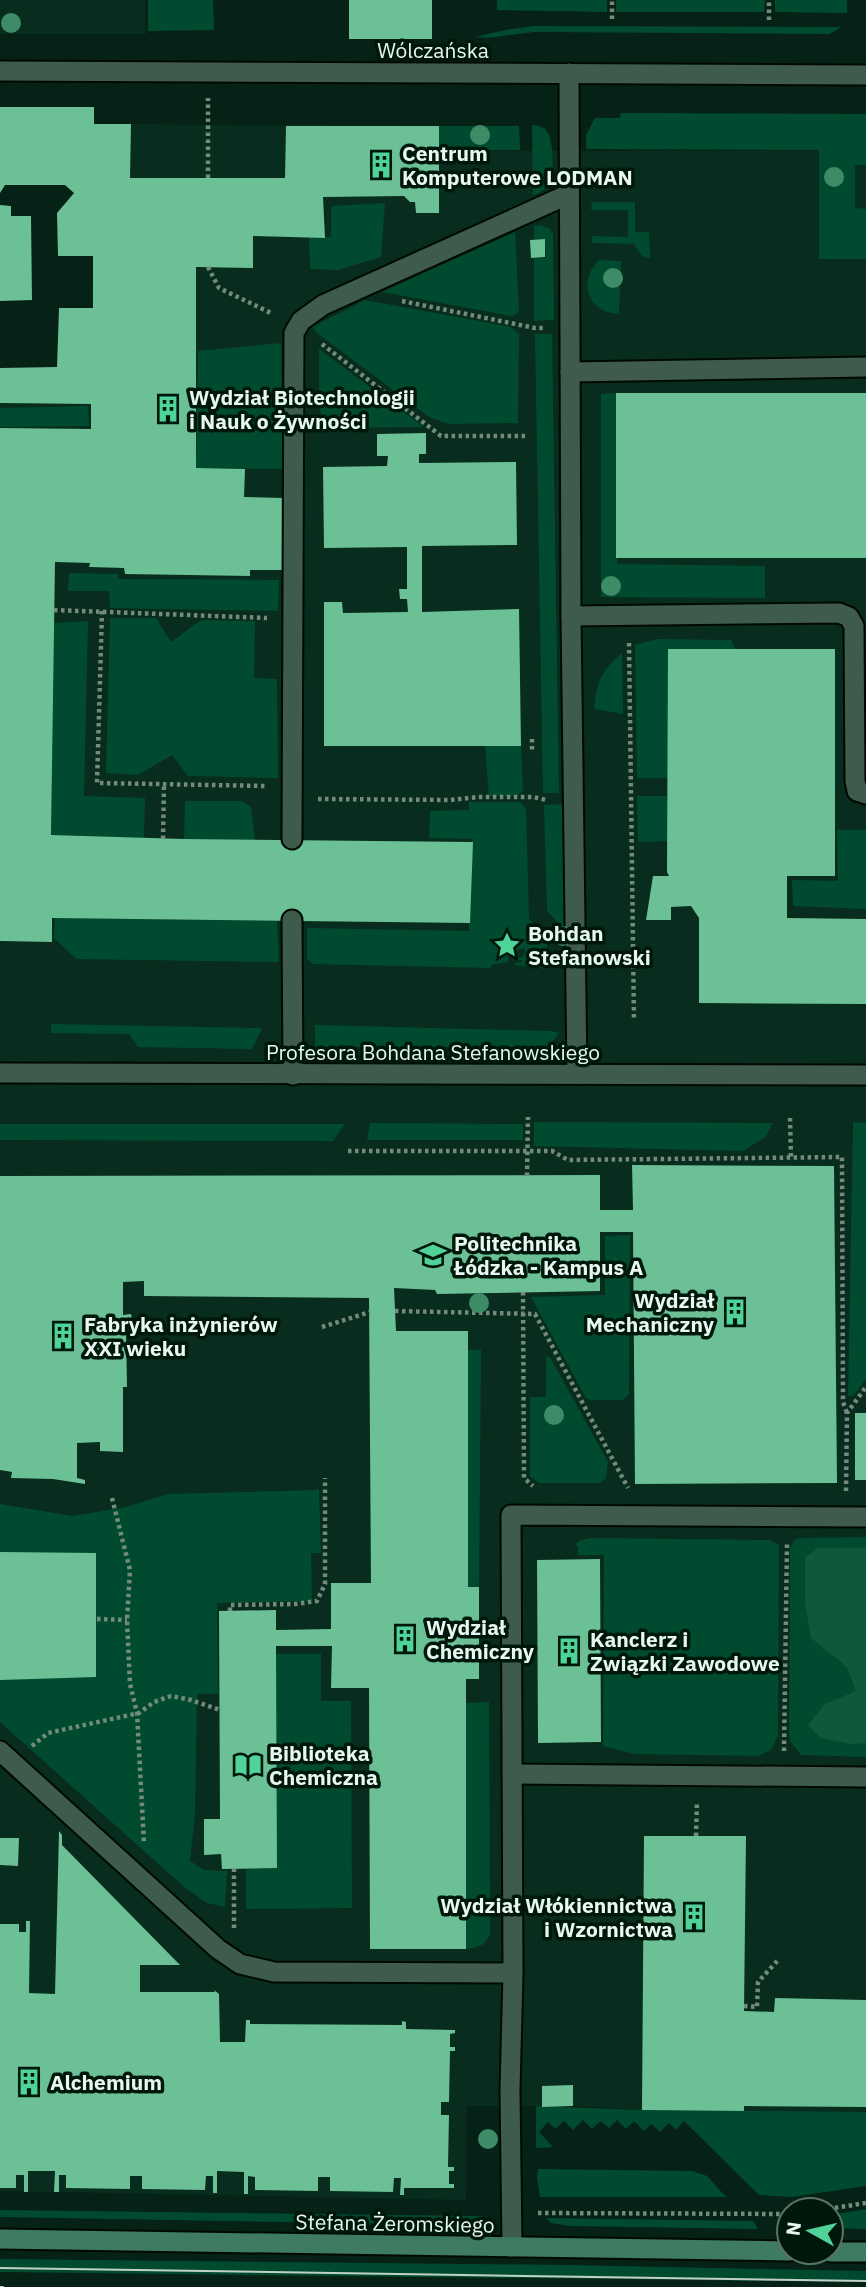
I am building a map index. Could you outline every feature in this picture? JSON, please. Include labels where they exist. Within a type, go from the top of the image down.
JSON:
[{"type":"main road","name":"Stefana Żeromskiego","points":[[0,2239],[775,2251]]},
{"type":"main road","points":[[845,2252],[866,2252]]},
{"type":"street","name":"Wólczańska","points":[[0,71],[866,75]]},
{"type":"street","points":[[569,73],[571,616],[578,1074]]},
{"type":"street","points":[[292,839],[293,341],[298,326],[323,305],[569,194]]},
{"type":"street","points":[[570,372],[866,367]]},
{"type":"street","points":[[571,616],[839,613],[849,617],[854,626],[855,781],[857,791],[866,794]]},
{"type":"street","points":[[292,920],[293,1075]]},
{"type":"street","name":"Profesora Bohdana Stefanowskiego","points":[[0,1073],[866,1075]]},
{"type":"street","points":[[512,2247],[511,1515],[866,1517]]},
{"type":"street","points":[[6,1757],[218,1949],[250,1967],[274,1972],[513,1973]]},
{"type":"street","points":[[512,1774],[866,1777]]},
{"type":"path","points":[[611,19],[612,0]]},
{"type":"path","points":[[769,0],[769,20]]},
{"type":"path","points":[[208,178],[209,72]]},
{"type":"path","points":[[208,268],[219,288],[298,326],[441,436],[528,436]]},
{"type":"path","points":[[353,292],[526,324]]},
{"type":"path","points":[[54,610],[292,619]]},
{"type":"path","points":[[102,611],[97,783],[273,786],[292,797],[450,800],[533,797]]},
{"type":"path","points":[[629,615],[634,1020]]},
{"type":"path","points":[[532,739],[532,750]]},
{"type":"path","points":[[163,839],[164,785]]},
{"type":"path","points":[[527,1176],[528,1117]]},
{"type":"path","points":[[790,1118],[791,1158]]},
{"type":"path","points":[[348,1151],[552,1151],[568,1160],[842,1157],[846,1495],[856,1495]]},
{"type":"path","points":[[523,1292],[524,1478],[529,1484],[540,1487]]},
{"type":"path","points":[[395,1311],[535,1314],[629,1489],[616,1488]]},
{"type":"path","points":[[322,1327],[370,1312]]},
{"type":"path","points":[[847,1413],[866,1387]]},
{"type":"path","points":[[230,1611],[230,1605],[317,1601],[325,1584],[325,1478]]},
{"type":"path","points":[[112,1498],[130,1570],[127,1620],[130,1684],[137,1713],[146,1883]]},
{"type":"path","points":[[784,1776],[787,1516]]},
{"type":"path","points":[[97,1619],[127,1620]]},
{"type":"path","points":[[6,1757],[48,1733],[137,1713],[171,1696],[220,1710]]},
{"type":"path","points":[[696,1811],[696,1836]]},
{"type":"path","points":[[234,1868],[234,1960]]},
{"type":"path","points":[[744,2006],[757,2007],[758,1982],[779,1959]]},
{"type":"path","points":[[845,2206],[866,2203]]},
{"type":"path","points":[[511,2213],[775,2213]]},
{"type":"shaded area","points":[[0,0],[145,0],[146,34],[0,34]]},
{"type":"shaded area","points":[[148,0],[213,0],[214,30],[148,31]]},
{"type":"shaded area","points":[[497,0],[607,0],[607,12],[497,10]]},
{"type":"shaded area","points":[[616,0],[765,0],[764,12],[616,12]]},
{"type":"shaded area","points":[[775,0],[847,0],[847,13],[775,12]]},
{"type":"shaded area","points":[[534,26],[842,27],[829,34],[534,32],[475,37]]},
{"type":"shaded area","points":[[621,113],[866,114],[866,165],[855,165],[855,208],[866,209],[866,259],[819,259],[819,150],[586,149],[586,135],[595,118],[620,118]]},
{"type":"shaded area","name":"Politechnika Łódzka - Kampus A","points":[[94,124],[439,126],[439,151],[866,150],[866,2122],[573,2106],[467,2106],[466,2200],[0,2191],[0,403],[91,404]]},
{"type":"shaded area","points":[[532,125],[547,131],[553,159],[550,181],[533,196]]},
{"type":"shaded area","points":[[439,126],[519,126],[520,150],[439,151]]},
{"type":"shaded area","points":[[592,202],[635,202],[635,232],[649,232],[650,258],[642,256],[634,244],[592,243],[592,236],[628,237],[628,210],[591,210]]},
{"type":"shaded area","points":[[385,203],[381,257],[338,270],[310,269],[309,237],[331,237],[331,206]]},
{"type":"shaded area","points":[[534,226],[550,229],[553,234],[554,320],[534,321],[534,258],[546,258],[545,239],[534,239]]},
{"type":"shaded area","points":[[515,232],[519,312],[512,316],[382,292]]},
{"type":"shaded area","points":[[599,260],[621,261],[619,314],[600,308],[589,295],[588,278]]},
{"type":"shaded area","points":[[365,300],[511,327],[519,334],[518,423],[449,424],[429,417],[312,327]]},
{"type":"shaded area","points":[[535,334],[552,334],[559,793],[543,793]]},
{"type":"shaded area","points":[[281,343],[283,469],[196,468],[198,351]]},
{"type":"shaded area","points":[[319,349],[424,427],[333,428],[321,418]]},
{"type":"shaded area","points":[[616,393],[617,564],[765,566],[765,598],[601,597],[601,394]]},
{"type":"shaded area","points":[[88,406],[89,426],[0,427],[0,408]]},
{"type":"shaded area","points":[[69,573],[118,574],[118,579],[279,580],[278,611],[110,608],[109,591],[68,591]]},
{"type":"shaded area","points":[[110,618],[156,618],[171,642],[201,620],[255,621],[254,678],[277,679],[278,778],[188,776],[172,755],[138,775],[106,773]]},
{"type":"shaded area","points":[[88,621],[84,796],[145,798],[144,838],[51,835],[54,623]]},
{"type":"shaded area","points":[[658,639],[731,640],[735,649],[668,649],[668,778],[637,778],[635,645]]},
{"type":"shaded area","points":[[622,653],[623,714],[594,709],[601,677]]},
{"type":"shaded area","points":[[485,746],[521,746],[523,790],[518,796],[489,796]]},
{"type":"shaded area","points":[[637,796],[667,796],[668,841],[638,842]]},
{"type":"shaded area","points":[[185,801],[242,801],[251,807],[255,840],[184,839]]},
{"type":"shaded area","points":[[469,802],[520,802],[526,808],[529,919],[547,938],[547,969],[515,965],[522,962],[517,961],[524,956],[525,948],[514,951],[516,945],[512,946],[510,941],[497,945],[499,953],[508,953],[508,962],[491,965],[491,968],[313,964],[307,959],[307,928],[469,931],[472,839],[429,838],[430,811],[469,810]]},
{"type":"shaded area","points":[[562,804],[565,930],[547,911],[544,805]]},
{"type":"shaded area","points":[[837,830],[866,830],[866,909],[793,906],[792,880],[838,881]]},
{"type":"shaded area","points":[[55,918],[277,921],[279,962],[76,959],[54,938]]},
{"type":"shaded area","points":[[51,1024],[262,1028],[252,1049],[138,1047],[129,1034],[51,1033]]},
{"type":"shaded area","points":[[315,1025],[559,1033],[550,1045],[539,1047],[315,1047]]},
{"type":"shaded area","points":[[534,1122],[773,1123],[765,1137],[743,1151],[534,1146]]},
{"type":"shaded area","points":[[853,1122],[866,1123],[866,1379],[853,1396],[848,1396]]},
{"type":"shaded area","points":[[370,1123],[523,1124],[523,1140],[367,1140]]},
{"type":"shaded area","points":[[0,1124],[345,1124],[333,1141],[0,1140]]},
{"type":"shaded area","points":[[630,1235],[629,1394],[623,1400],[591,1400],[586,1398],[531,1297],[605,1295],[605,1236]]},
{"type":"shaded area","points":[[468,1350],[481,1350],[479,1587],[468,1587]]},
{"type":"shaded area","points":[[546,1356],[550,1357],[608,1462],[606,1478],[600,1483],[539,1483],[530,1476],[530,1397],[546,1397]]},
{"type":"shaded area","points":[[319,1490],[321,1553],[311,1553],[312,1601],[217,1603],[218,1694],[197,1694],[195,1814],[190,1861],[204,1870],[227,1871],[225,1907],[207,1903],[183,1886],[0,1722],[0,1504],[73,1516],[126,1507],[168,1494]]},
{"type":"shaded area","points":[[866,1537],[866,1757],[801,1755],[790,1741],[789,1734],[790,1548],[795,1539],[801,1538]]},
{"type":"shaded area","points":[[581,1540],[769,1540],[779,1545],[778,1735],[771,1750],[758,1756],[635,1754],[603,1746],[604,1555],[578,1555],[578,1546],[575,1545]]},
{"type":"shaded area","points":[[276,1654],[321,1654],[321,1701],[351,1701],[352,1908],[246,1909],[246,1869],[277,1868]]},
{"type":"shaded area","points":[[489,1702],[490,1933],[481,1945],[466,1949],[466,1703]]},
{"type":"shaded area","points":[[536,2106],[866,2112],[866,2186],[798,2196],[759,2195],[684,2121],[676,2130],[669,2123],[660,2132],[651,2124],[644,2131],[634,2121],[626,2129],[617,2120],[609,2128],[601,2121],[592,2129],[583,2120],[573,2130],[564,2121],[555,2129],[548,2122],[539,2132],[553,2147],[536,2148]]},
{"type":"shaded area","points":[[538,2169],[692,2171],[707,2176],[726,2197],[540,2197]]},
{"type":"shaded area","points":[[866,2209],[866,2229],[845,2228],[845,2213]]},
{"type":"shaded area","points":[[0,2210],[484,2216],[463,2225],[0,2217]]},
{"type":"shaded area","points":[[546,2218],[753,2221],[758,2229],[569,2226],[551,2223]]},
{"type":"shaded area","points":[[0,2259],[866,2271],[866,2282],[0,2272]]},
{"type":"green space","points":[[818,1548],[866,1548],[866,1743],[852,1744],[821,1738],[808,1725],[825,1704],[856,1691],[847,1667],[811,1638],[805,1601],[805,1558]]},
{"type":"building","points":[[349,0],[432,0],[432,39],[349,39]]},
{"type":"building","points":[[0,107],[94,107],[94,124],[131,124],[130,178],[285,178],[286,126],[439,126],[439,213],[416,213],[415,202],[410,202],[404,196],[323,197],[325,238],[253,236],[253,268],[196,267],[196,468],[245,469],[244,497],[284,498],[282,570],[250,570],[250,576],[125,574],[124,568],[55,562],[51,835],[473,842],[470,923],[52,918],[52,942],[0,941],[0,428],[91,429],[91,404],[0,403],[0,368],[57,367],[59,308],[93,308],[93,256],[58,256],[57,213],[74,193],[65,185],[5,185],[0,193]]},
{"type":"building","points":[[0,205],[11,206],[11,216],[31,216],[32,300],[0,301]]},
{"type":"building","points":[[545,239],[545,257],[531,258],[530,240]]},
{"type":"building","points":[[616,393],[866,393],[866,558],[616,558]]},
{"type":"building","points":[[426,433],[426,454],[419,454],[419,463],[516,462],[517,545],[422,546],[422,612],[519,609],[521,746],[324,746],[324,602],[342,602],[343,613],[408,612],[407,599],[400,599],[399,589],[407,589],[407,547],[324,548],[323,467],[387,466],[388,456],[377,456],[377,434]]},
{"type":"building","points":[[668,649],[835,649],[835,876],[787,876],[787,918],[866,919],[866,1004],[699,1003],[699,918],[691,906],[671,907],[671,920],[646,920],[653,876],[669,876]]},
{"type":"building","points":[[632,1165],[834,1166],[837,1483],[635,1484],[633,1232],[600,1232],[600,1291],[437,1294],[435,1290],[394,1288],[396,1331],[468,1331],[468,1587],[479,1587],[479,1679],[466,1679],[466,1949],[370,1949],[369,1688],[331,1688],[332,1646],[276,1646],[277,1868],[222,1869],[221,1854],[204,1855],[204,1819],[220,1819],[219,1611],[276,1610],[276,1630],[331,1629],[331,1583],[371,1583],[369,1298],[144,1296],[144,1281],[123,1282],[123,1315],[131,1314],[132,1319],[123,1319],[123,1328],[126,1329],[127,1387],[123,1387],[123,1452],[100,1451],[100,1442],[77,1443],[77,1478],[85,1480],[85,1484],[53,1479],[11,1478],[12,1472],[0,1470],[0,1176],[600,1175],[600,1210],[633,1210]]},
{"type":"building","points":[[855,1413],[866,1413],[866,1480],[855,1480]]},
{"type":"building","points":[[0,1552],[96,1553],[96,1677],[0,1680]]},
{"type":"building","name":"Kanclerz i Związki Zawodowe","points":[[600,1559],[601,1742],[538,1743],[537,1560]]},
{"type":"building","points":[[59,1831],[62,1845],[180,1965],[140,1965],[140,1992],[215,1992],[214,1990],[219,1994],[220,2042],[245,2042],[246,2020],[250,2020],[250,2024],[402,2025],[402,2021],[406,2022],[406,2029],[455,2030],[455,2033],[450,2034],[450,2047],[455,2047],[455,2051],[450,2051],[449,2102],[441,2102],[441,2115],[449,2115],[448,2167],[454,2167],[454,2171],[449,2171],[449,2184],[454,2184],[454,2188],[404,2188],[404,2195],[400,2195],[401,2178],[394,2178],[393,2192],[330,2191],[330,2177],[318,2177],[318,2191],[255,2190],[255,2177],[248,2176],[248,2194],[244,2194],[244,2172],[217,2171],[217,2193],[213,2193],[213,2176],[206,2176],[205,2190],[142,2189],[142,2176],[130,2176],[130,2189],[66,2188],[66,2175],[59,2175],[59,2192],[54,2192],[55,2171],[28,2171],[28,2192],[24,2192],[24,2175],[16,2175],[16,2188],[0,2188],[0,1924],[19,1924],[19,1932],[26,1932],[26,1921],[30,1921],[29,1993],[55,1994]]},
{"type":"building","name":"Wydział Włókiennictwa i Wzornictwa","points":[[644,1836],[746,1836],[744,2011],[774,2012],[775,1998],[866,2000],[866,2107],[744,2106],[744,2111],[642,2110]]},
{"type":"building","points":[[0,1838],[19,1838],[18,1866],[0,1865]]},
{"type":"building","points":[[573,2085],[573,2106],[542,2107],[542,2086]]},
{"type":"tram line","points":[[0,2268],[866,2281]]},
{"type":"place","name":"Centrum Komputerowe LODMAN","points":[[381,165]]},
{"type":"place","name":"Wydział Biotechnologii i Nauk o Żywności","points":[[168,409]]},
{"type":"place","name":"Bohdan Stefanowski","points":[[507,945]]},
{"type":"place","name":"Politechnika Łódzka - Kampus A","points":[[433,1255]]},
{"type":"place","name":"Wydział Mechaniczny","points":[[735,1312]]},
{"type":"place","name":"Fabryka inżynierów XXI wieku","points":[[63,1336]]},
{"type":"place","name":"Wydział Chemiczny","points":[[405,1639]]},
{"type":"place","name":"Kanclerz i Związki Zawodowe","points":[[569,1651]]},
{"type":"place","name":"Biblioteka Chemiczna","points":[[248,1765]]},
{"type":"place","name":"Wydział Włókiennictwa i Wzornictwa","points":[[694,1917]]},
{"type":"place","name":"Alchemium","points":[[29,2082]]}]
